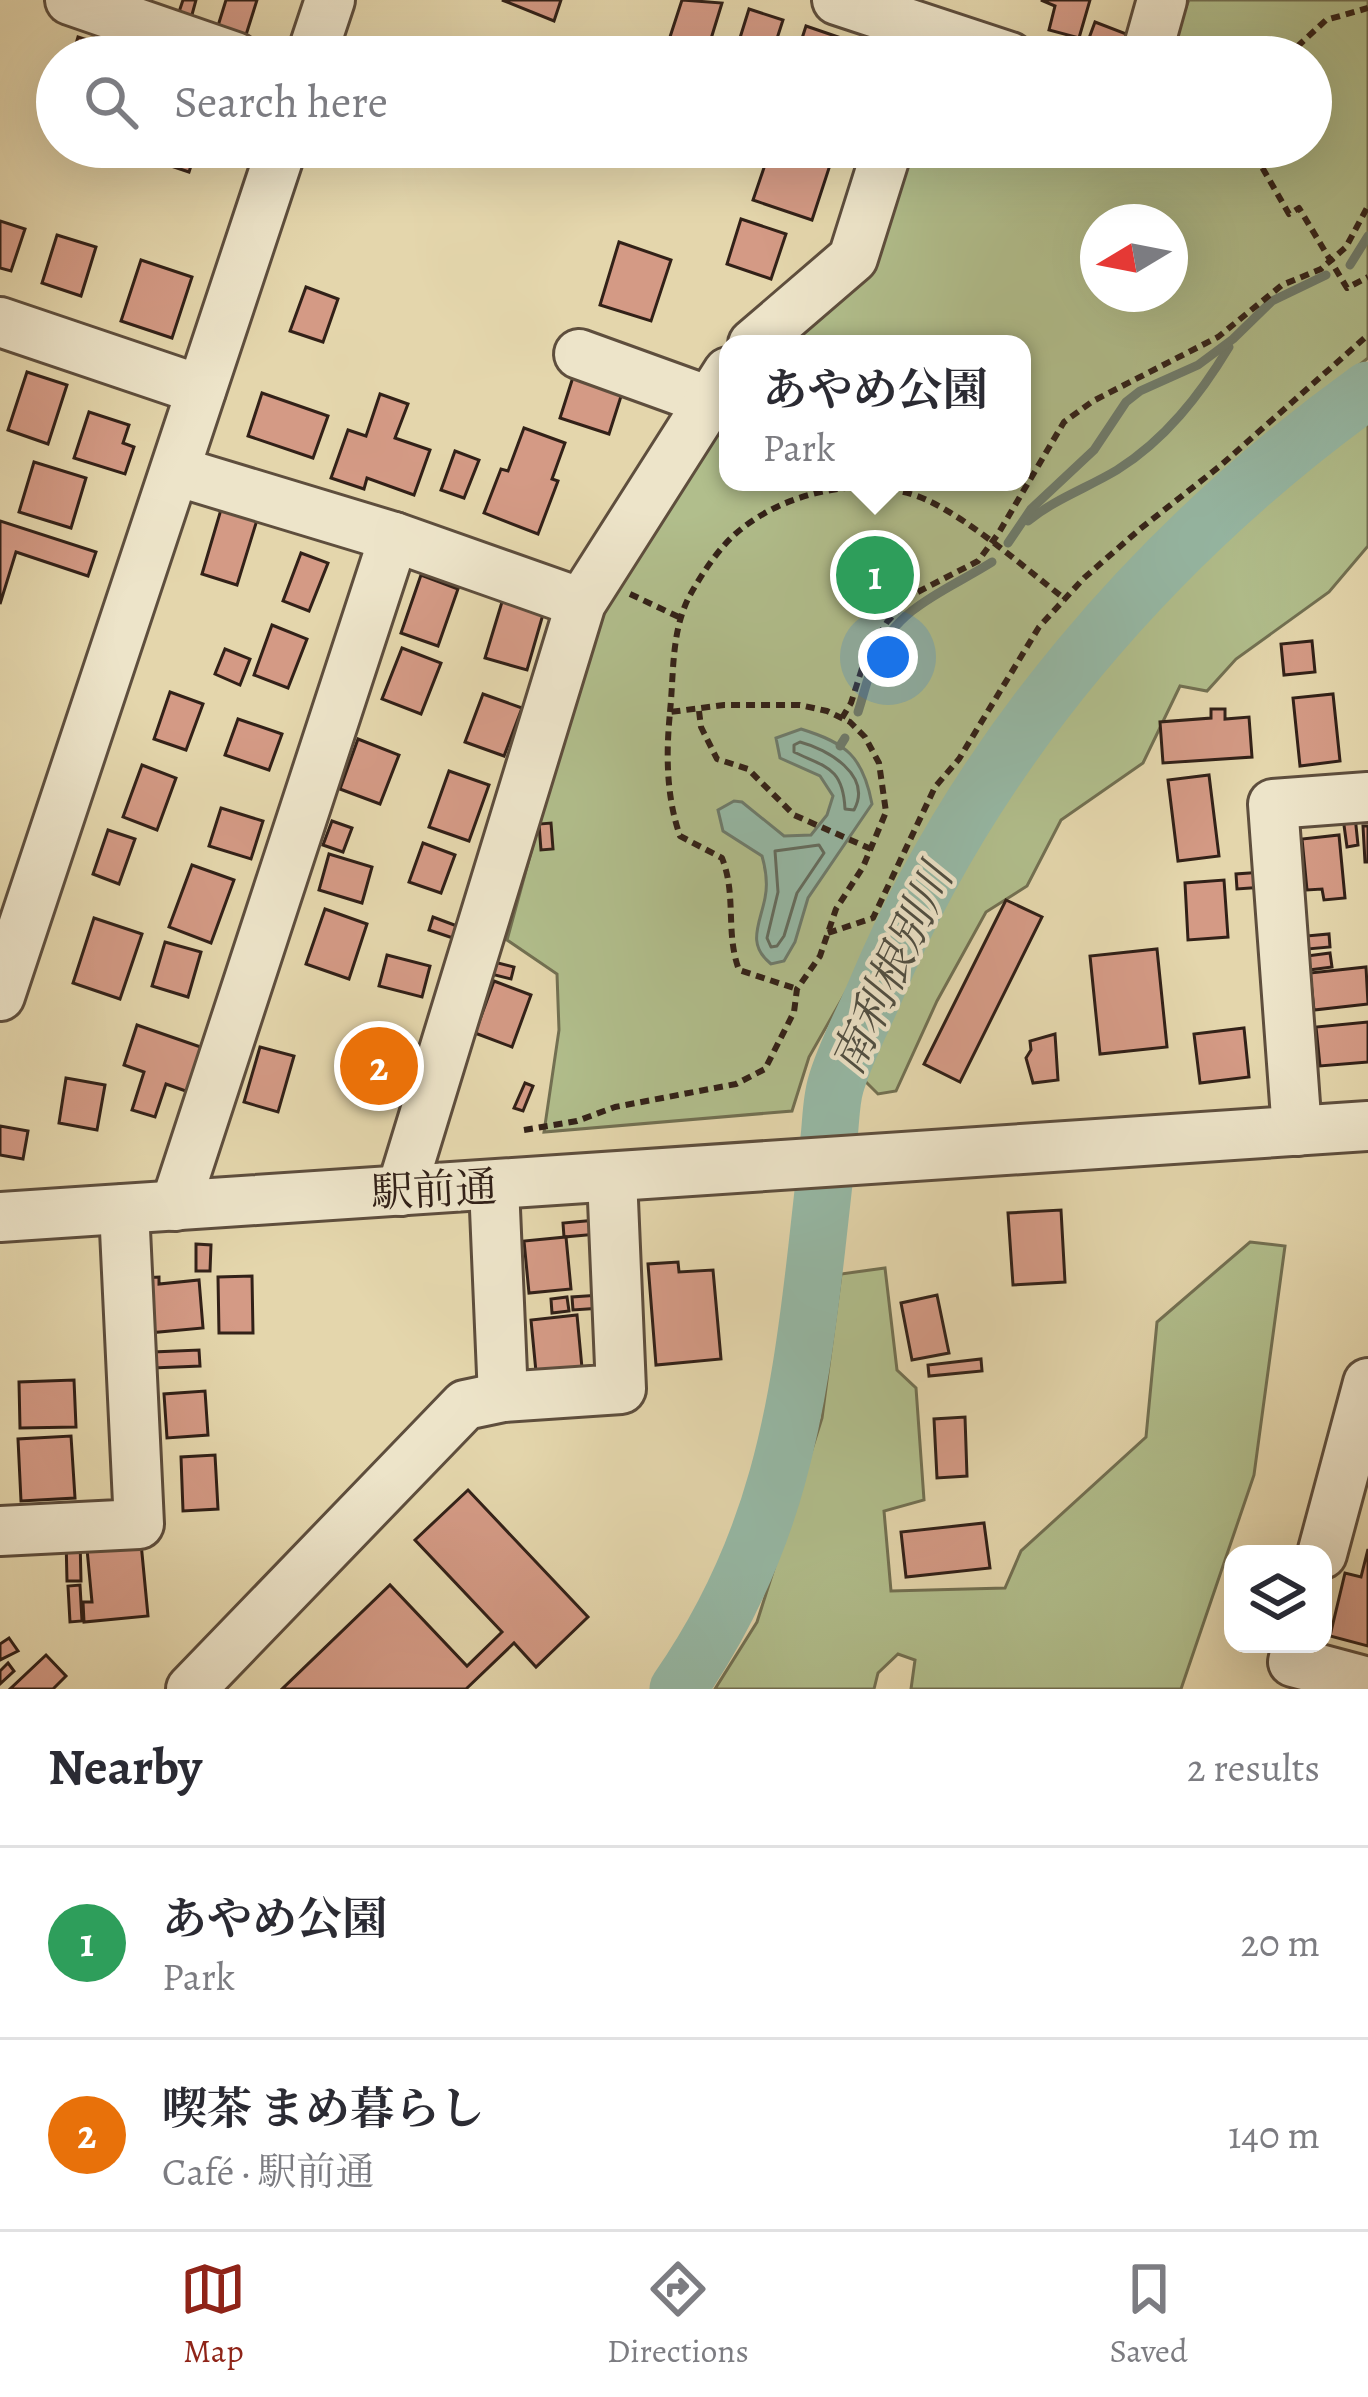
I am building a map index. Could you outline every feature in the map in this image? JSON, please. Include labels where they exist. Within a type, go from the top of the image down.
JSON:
[{"type":"street","points":[[70,0],[174,36]]},
{"type":"street","points":[[318,36],[331,0]]},
{"type":"street","points":[[836,0],[926,29]]},
{"type":"street","points":[[1153,36],[1162,0]]},
{"type":"street","points":[[0,996],[275,168]]},
{"type":"street","points":[[763,335],[853,258],[881,168]]},
{"type":"street","points":[[0,322],[201,390]]},
{"type":"street","points":[[401,1190],[589,591],[718,387],[579,354]]},
{"type":"street","points":[[176,471],[589,591]]},
{"type":"street","points":[[175,1206],[394,537]]},
{"type":"street","points":[[1298,1131],[1273,804],[1368,797]]},
{"type":"street","name":"駅前通","points":[[0,1217],[1368,1126]]},
{"type":"street","points":[[191,1689],[465,1405],[503,1397],[621,1389],[611,1177]]},
{"type":"street","points":[[494,1186],[503,1397]]},
{"type":"street","points":[[0,1531],[139,1524],[124,1209]]},
{"type":"street","points":[[1324,1545],[1368,1383]]},
{"type":"street","points":[[1296,1653],[1293,1662],[1368,1682]]},
{"type":"path","points":[[1309,36],[1326,20],[1368,8]]},
{"type":"path","points":[[1262,168],[1289,214],[1299,208],[1348,288],[1368,277]]},
{"type":"path","points":[[1031,475],[1064,422],[1093,401],[1218,337],[1282,285],[1322,269],[1346,247],[1368,206]]},
{"type":"path","points":[[828,933],[873,917],[935,787],[959,759],[1039,627],[1064,599],[1368,335]]},
{"type":"path","points":[[796,989],[739,970],[728,928],[732,894],[722,858],[680,836],[669,780],[674,656],[689,596],[743,527],[773,509],[813,495],[844,491]]},
{"type":"path","points":[[900,491],[934,503],[980,532],[1064,599]]},
{"type":"path","points":[[842,718],[865,659],[887,622],[912,595],[978,561],[1021,491]]},
{"type":"path","points":[[589,591],[681,618]]},
{"type":"path","points":[[524,1130],[736,1084],[765,1069],[794,1012],[796,989],[820,956],[836,909],[871,849],[886,812],[879,763],[865,737],[827,710],[724,705],[670,712]]},
{"type":"path","points":[[699,711],[700,727],[717,759],[748,769],[782,806],[871,849]]},
{"type":"shaded area","points":[[1189,0],[1368,0],[1368,358],[1222,486],[1316,414],[1368,421],[1368,546],[1329,592],[1236,659],[1207,691],[1180,686],[1143,763],[1061,820],[1027,886],[986,912],[937,1001],[896,1091],[878,1094],[852,1068],[885,944],[1006,719],[991,737],[809,1057],[792,1111],[544,1132],[559,1030],[557,974],[507,940],[598,607],[719,406],[719,491],[1031,491],[1031,335],[776,335],[889,168],[1332,168],[1332,36],[1174,36],[1175,8],[1186,7]]},
{"type":"shaded area","points":[[1250,1242],[1285,1246],[1254,1475],[1230,1545],[1224,1545],[1224,1563],[1181,1689],[911,1689],[915,1660],[898,1654],[878,1673],[874,1689],[715,1689],[757,1622],[822,1418],[841,1274],[885,1268],[897,1370],[916,1388],[924,1500],[884,1511],[891,1591],[1005,1588],[1021,1551],[1146,1437],[1157,1322]]},
{"type":"water","points":[[801,729],[850,754],[863,774],[872,804],[808,898],[784,961],[771,964],[757,941],[766,888],[762,856],[723,831],[718,810],[742,802],[784,836],[811,835],[827,815],[833,796],[820,776],[780,758],[776,738]]},
{"type":"building","points":[[183,0],[196,0],[190,22],[177,18]]},
{"type":"building","points":[[226,0],[257,0],[246,36],[217,29]]},
{"type":"building","points":[[502,0],[561,0],[554,21]]},
{"type":"building","points":[[682,0],[722,3],[712,36],[670,36]]},
{"type":"building","points":[[1041,0],[1090,0],[1080,36],[1049,30],[1055,6]]},
{"type":"building","points":[[749,9],[783,20],[778,36],[741,36]]},
{"type":"building","points":[[1095,22],[1129,35],[1129,36],[1090,36]]},
{"type":"building","points":[[806,26],[835,36],[803,36]]},
{"type":"building","points":[[764,168],[829,168],[812,220],[753,200]]},
{"type":"building","points":[[741,219],[786,234],[771,279],[727,264]]},
{"type":"building","points":[[0,221],[25,229],[11,271],[0,268]]},
{"type":"building","points":[[57,235],[96,247],[81,296],[42,283]]},
{"type":"building","points":[[619,242],[671,260],[651,321],[600,305]]},
{"type":"building","points":[[141,260],[192,277],[172,338],[121,321]]},
{"type":"building","points":[[306,287],[338,299],[323,342],[290,331]]},
{"type":"building","points":[[27,372],[67,385],[48,444],[8,430]]},
{"type":"building","points":[[574,374],[623,390],[609,434],[560,418]]},
{"type":"building","points":[[262,393],[328,416],[313,458],[248,436]]},
{"type":"building","points":[[380,394],[408,404],[395,438],[430,450],[414,495],[367,478],[364,489],[331,478],[348,430],[366,436]]},
{"type":"building","points":[[89,412],[129,425],[123,443],[134,447],[125,474],[74,458]]},
{"type":"building","points":[[524,428],[565,443],[552,479],[558,481],[538,534],[484,513],[501,469],[508,471]]},
{"type":"building","points":[[455,451],[479,460],[464,498],[441,490]]},
{"type":"building","points":[[34,462],[86,478],[71,528],[19,512]]},
{"type":"building","points":[[225,496],[261,507],[237,585],[202,574]]},
{"type":"building","points":[[0,521],[96,552],[88,576],[16,552],[0,604]]},
{"type":"building","points":[[301,553],[328,563],[309,611],[283,601]]},
{"type":"building","points":[[421,575],[458,589],[438,646],[401,633]]},
{"type":"building","points":[[505,592],[546,604],[527,670],[485,658]]},
{"type":"building","points":[[272,625],[307,639],[288,688],[254,675]]},
{"type":"building","points":[[1312,641],[1315,672],[1284,675],[1281,644]]},
{"type":"building","points":[[402,648],[441,663],[421,714],[382,699]]},
{"type":"building","points":[[225,649],[250,659],[240,685],[215,674]]},
{"type":"building","points":[[170,692],[203,704],[186,750],[154,739]]},
{"type":"building","points":[[483,694],[522,708],[504,756],[465,742]]},
{"type":"building","points":[[1333,694],[1340,761],[1300,766],[1293,698]]},
{"type":"building","points":[[1211,709],[1225,709],[1225,719],[1249,717],[1252,757],[1163,763],[1160,722],[1211,718]]},
{"type":"building","points":[[238,719],[282,734],[269,770],[225,755]]},
{"type":"building","points":[[358,739],[399,755],[380,804],[340,789]]},
{"type":"building","points":[[142,765],[176,778],[157,830],[123,817]]},
{"type":"building","points":[[449,771],[489,785],[469,841],[429,827]]},
{"type":"building","points":[[1209,775],[1219,856],[1178,861],[1168,780]]},
{"type":"building","points":[[221,808],[263,821],[251,859],[209,846]]},
{"type":"building","points":[[1355,816],[1358,845],[1347,847],[1343,818]]},
{"type":"building","points":[[332,821],[352,828],[343,852],[323,845]]},
{"type":"building","points":[[551,823],[553,849],[541,850],[539,824]]},
{"type":"building","points":[[1363,826],[1368,826],[1368,862],[1365,862]]},
{"type":"building","points":[[108,830],[135,839],[119,884],[93,874]]},
{"type":"building","points":[[1339,835],[1345,898],[1324,900],[1322,889],[1307,890],[1302,839]]},
{"type":"building","points":[[423,843],[455,855],[441,893],[409,882]]},
{"type":"building","points":[[329,854],[372,867],[362,903],[319,890]]},
{"type":"building","points":[[192,865],[234,880],[211,943],[169,927]]},
{"type":"building","points":[[1263,872],[1264,887],[1237,889],[1236,874]]},
{"type":"building","points":[[1224,880],[1228,937],[1188,940],[1185,883]]},
{"type":"building","points":[[1006,900],[1042,917],[960,1082],[924,1064]]},
{"type":"building","points":[[325,909],[367,924],[349,979],[306,964]]},
{"type":"building","points":[[433,917],[457,926],[453,938],[429,930]]},
{"type":"building","points":[[94,918],[142,934],[120,999],[73,983]]},
{"type":"building","points":[[1329,934],[1330,947],[1308,949],[1306,936]]},
{"type":"building","points":[[165,942],[201,952],[188,997],[152,986]]},
{"type":"building","points":[[1157,949],[1167,1047],[1100,1054],[1090,956]]},
{"type":"building","points":[[1330,953],[1332,967],[1309,970],[1307,956]]},
{"type":"building","points":[[387,955],[430,966],[422,997],[379,986]]},
{"type":"building","points":[[490,961],[514,967],[511,979],[487,973]]},
{"type":"building","points":[[1366,967],[1368,1004],[1314,1010],[1310,973]]},
{"type":"building","points":[[494,981],[531,995],[512,1047],[475,1033]]},
{"type":"building","points":[[1368,1022],[1368,1062],[1320,1066],[1316,1027]]},
{"type":"building","points":[[137,1025],[215,1052],[200,1096],[166,1084],[155,1117],[132,1110],[144,1072],[124,1065]]},
{"type":"building","points":[[1244,1028],[1249,1077],[1200,1083],[1194,1034]]},
{"type":"building","points":[[1055,1034],[1058,1080],[1033,1083],[1026,1058],[1030,1041]]},
{"type":"building","points":[[367,1045],[398,1052],[391,1084],[360,1077]]},
{"type":"building","points":[[260,1047],[294,1056],[278,1112],[244,1102]]},
{"type":"building","points":[[66,1078],[105,1085],[97,1130],[59,1123]]},
{"type":"building","points":[[525,1083],[533,1086],[523,1111],[514,1108]]},
{"type":"building","points":[[0,1126],[28,1131],[23,1159],[0,1155]]},
{"type":"building","points":[[1061,1210],[1065,1282],[1013,1285],[1008,1213]]},
{"type":"building","points":[[597,1220],[598,1234],[564,1237],[563,1223]]},
{"type":"building","points":[[566,1237],[571,1289],[529,1293],[524,1241]]},
{"type":"building","points":[[196,1244],[211,1245],[210,1271],[196,1271]]},
{"type":"building","points":[[678,1262],[679,1272],[713,1270],[721,1359],[656,1365],[648,1264]]},
{"type":"building","points":[[252,1276],[253,1333],[219,1333],[218,1277]]},
{"type":"building","points":[[159,1277],[159,1284],[199,1280],[203,1328],[148,1333],[143,1278]]},
{"type":"building","points":[[600,1295],[601,1308],[573,1310],[572,1297]]},
{"type":"building","points":[[937,1295],[949,1353],[912,1360],[901,1303]]},
{"type":"building","points":[[567,1297],[569,1311],[552,1313],[551,1299]]},
{"type":"building","points":[[577,1315],[582,1368],[536,1372],[531,1320]]},
{"type":"building","points":[[199,1350],[200,1366],[153,1368],[153,1352]]},
{"type":"building","points":[[981,1359],[982,1371],[929,1376],[928,1365]]},
{"type":"building","points":[[74,1380],[76,1427],[20,1428],[19,1382]]},
{"type":"building","points":[[205,1391],[208,1435],[167,1438],[164,1394]]},
{"type":"building","points":[[965,1417],[967,1476],[937,1478],[934,1419]]},
{"type":"building","points":[[71,1436],[75,1498],[21,1501],[18,1439]]},
{"type":"building","points":[[215,1455],[218,1509],[183,1511],[181,1457]]},
{"type":"building","points":[[468,1490],[588,1617],[536,1667],[514,1643],[466,1689],[282,1689],[390,1585],[467,1666],[502,1632],[415,1540]]},
{"type":"building","points":[[984,1523],[990,1568],[906,1577],[901,1532]]},
{"type":"building","points":[[66,1538],[80,1538],[81,1581],[67,1581]]},
{"type":"building","points":[[141,1543],[148,1616],[84,1622],[83,1602],[92,1602],[87,1549]]},
{"type":"building","points":[[1368,1549],[1368,1646],[1332,1637],[1345,1573],[1361,1577]]},
{"type":"building","points":[[80,1585],[82,1621],[70,1622],[68,1586]]},
{"type":"building","points":[[9,1638],[18,1651],[0,1660],[0,1644]]},
{"type":"building","points":[[46,1655],[66,1676],[53,1689],[10,1689]]},
{"type":"building","points":[[8,1663],[14,1671],[0,1684],[0,1671]]},
{"type":"waterway","points":[[1350,265],[1368,236]]},
{"type":"waterway","points":[[1008,543],[1031,509],[1094,450],[1126,402],[1198,365],[1272,301],[1326,275]]},
{"type":"waterway","points":[[1028,521],[1151,445],[1193,399],[1229,347]]},
{"type":"waterway","name":"南利根別川","points":[[678,1689],[739,1583],[778,1477],[810,1307],[834,1090],[916,903],[1019,736],[1145,584],[1290,450],[1368,390]]},
{"type":"waterway","points":[[858,712],[876,657],[897,625],[926,601],[992,562]]},
{"type":"waterway","points":[[840,746],[845,738]]},
{"type":"place","name":"あやめ公園","points":[[875,575]]},
{"type":"place","name":"喫茶 まめ暮らし","points":[[379,1066]]}]
